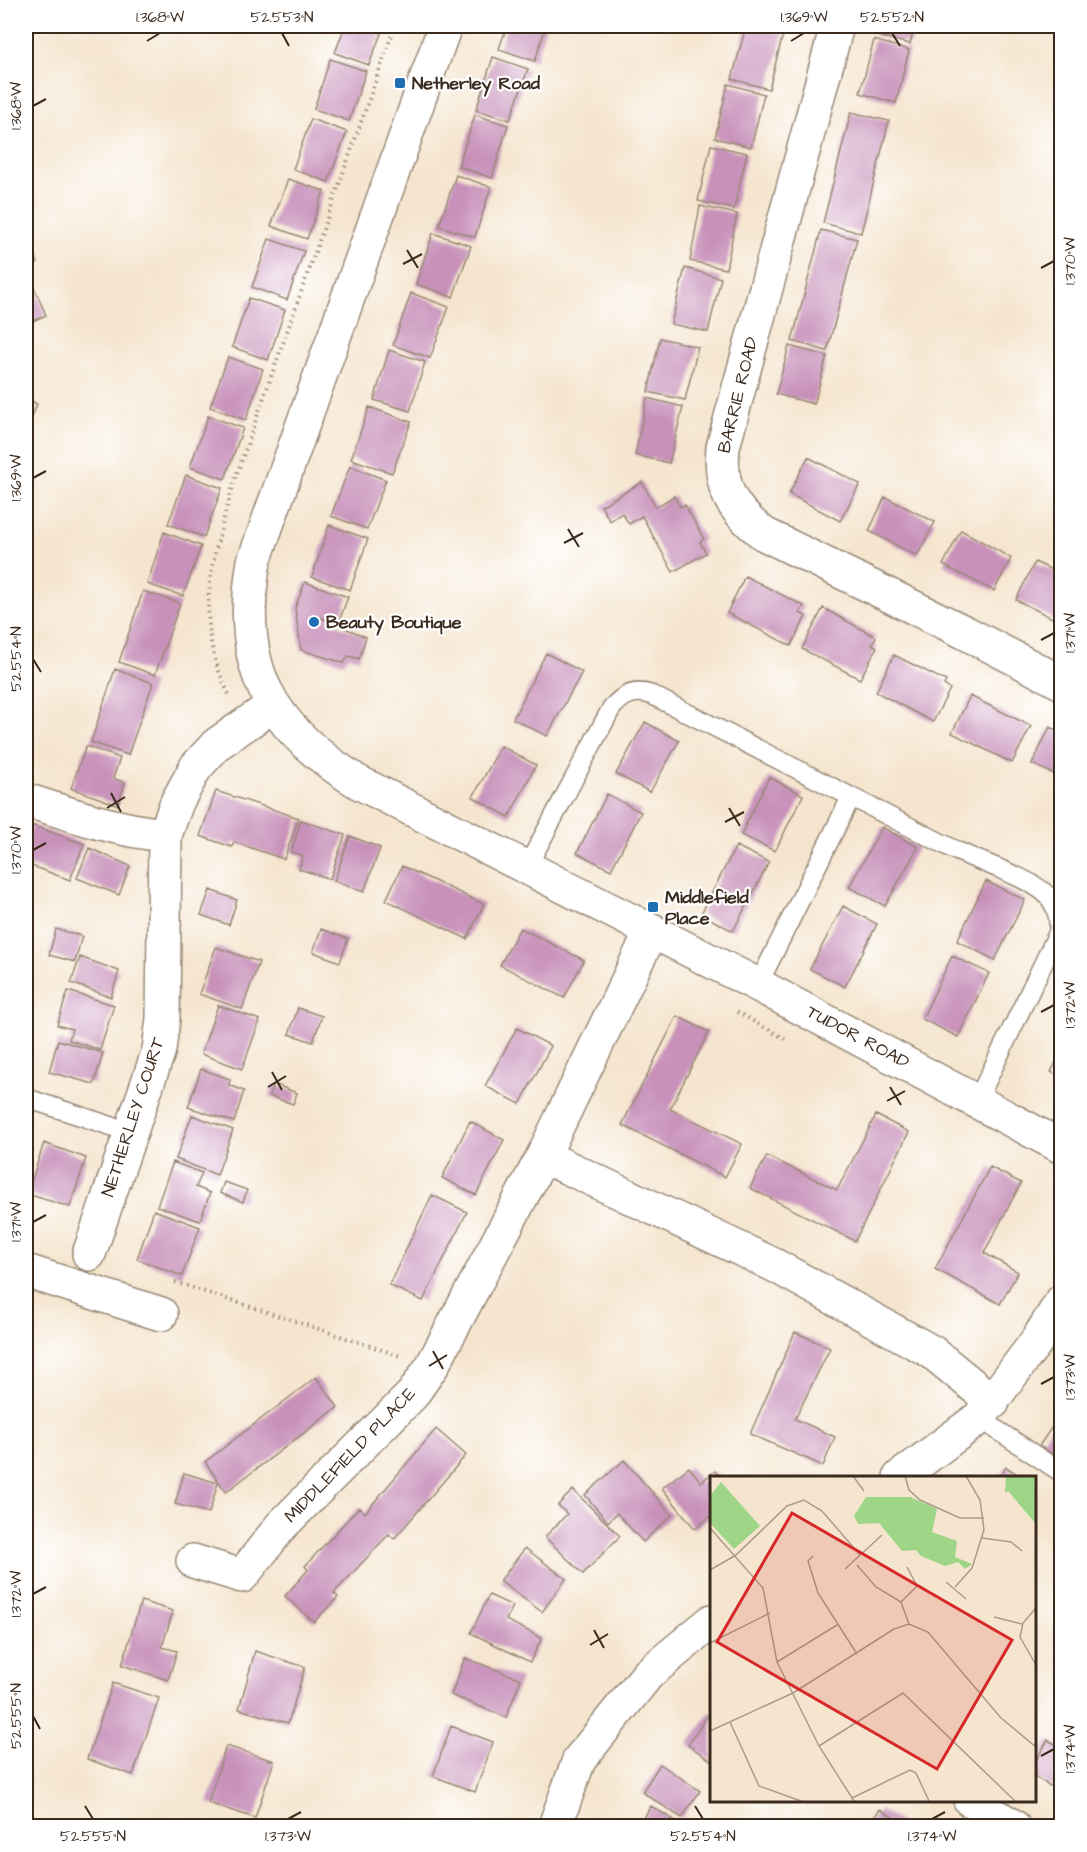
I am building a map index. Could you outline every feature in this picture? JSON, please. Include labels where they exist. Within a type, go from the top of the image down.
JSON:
[{"type":"street","points":[[26,800],[102,824],[130,831],[165,835],[177,802],[196,767],[217,744],[259,715],[256,670],[248,632],[248,596],[254,561],[445,26]]},
{"type":"street","name":"BARRIE ROAD","points":[[837,26],[723,447],[722,465],[727,494],[748,522],[764,534],[1062,683]]},
{"type":"street","name":"TUDOR ROAD","points":[[259,715],[295,735],[324,761],[376,791],[758,985],[1062,1147]]},
{"type":"street","name":"NETHERLEY COURT","points":[[89,1254],[129,1131],[159,1050],[163,1019],[165,835]]},
{"type":"street","name":"MIDDLEFIELD PLACE","points":[[193,1561],[242,1576],[281,1526],[412,1395],[432,1366],[543,1156],[652,930]]},
{"type":"street","points":[[543,1156],[774,1265],[932,1352],[986,1410]]},
{"type":"street","points":[[26,1271],[161,1314]]},
{"type":"street","points":[[901,1476],[986,1410],[1062,1301]]},
{"type":"street","points":[[555,1827],[579,1760],[648,1674],[710,1625]]},
{"type":"street","points":[[972,1801],[1013,1827]]},
{"type":"lane","points":[[527,867],[611,709],[622,697],[632,693],[652,695],[851,797],[1034,886],[1047,895],[1055,908],[1059,923],[1055,944],[978,1101]]},
{"type":"lane","points":[[758,985],[851,797]]},
{"type":"lane","points":[[26,1098],[129,1131]]},
{"type":"lane","points":[[986,1410],[1062,1473]]},
{"type":"path","points":[[259,715],[228,691],[209,640],[207,610],[214,555],[235,479],[395,26]]},
{"type":"path","points":[[728,1005],[742,1018],[795,1044]]},
{"type":"path","points":[[26,1234],[89,1254]]},
{"type":"path","points":[[172,1281],[432,1366]]},
{"type":"building","points":[[345,26],[384,26],[369,65],[335,53]]},
{"type":"building","points":[[507,26],[546,26],[535,61],[499,49]]},
{"type":"building","points":[[746,26],[783,34],[769,89],[732,79]]},
{"type":"building","points":[[877,26],[915,26],[910,44],[874,35]]},
{"type":"building","points":[[874,40],[909,50],[896,103],[860,93]]},
{"type":"building","points":[[493,57],[528,69],[510,120],[476,110]]},
{"type":"building","points":[[330,59],[366,71],[349,121],[314,109]]},
{"type":"building","points":[[728,84],[764,94],[751,147],[715,138]]},
{"type":"building","points":[[851,112],[889,121],[861,233],[823,223]]},
{"type":"building","points":[[475,115],[508,125],[492,178],[458,166]]},
{"type":"building","points":[[311,119],[347,132],[328,182],[293,169]]},
{"type":"building","points":[[711,145],[747,153],[734,209],[698,201]]},
{"type":"building","points":[[456,175],[491,187],[475,237],[439,226]]},
{"type":"building","points":[[288,179],[324,191],[307,239],[271,226]]},
{"type":"building","points":[[700,206],[737,214],[726,269],[690,261]]},
{"type":"building","points":[[821,230],[857,239],[827,351],[792,341]]},
{"type":"building","points":[[26,233],[38,263],[26,268]]},
{"type":"building","points":[[433,233],[471,246],[453,297],[416,284]]},
{"type":"building","points":[[269,239],[304,251],[287,300],[252,287]]},
{"type":"building","points":[[685,268],[721,278],[708,332],[671,324]]},
{"type":"building","points":[[26,269],[46,315],[26,324]]},
{"type":"building","points":[[411,293],[449,307],[430,358],[393,345]]},
{"type":"building","points":[[249,298],[285,310],[268,360],[232,347]]},
{"type":"building","points":[[660,338],[698,347],[685,400],[648,392]]},
{"type":"building","points":[[789,346],[827,356],[814,404],[776,394]]},
{"type":"building","points":[[389,350],[425,362],[410,411],[374,400]]},
{"type":"building","points":[[228,357],[263,369],[246,420],[210,407]]},
{"type":"building","points":[[26,398],[37,404],[26,433]]},
{"type":"building","points":[[647,398],[683,407],[669,463],[635,455]]},
{"type":"building","points":[[369,407],[411,422],[392,473],[351,459]]},
{"type":"building","points":[[208,416],[243,428],[225,479],[190,467]]},
{"type":"building","points":[[808,457],[860,484],[840,521],[789,494]]},
{"type":"building","points":[[350,466],[386,480],[367,529],[331,516]]},
{"type":"building","points":[[186,475],[222,488],[204,537],[168,524]]},
{"type":"building","points":[[642,482],[656,507],[674,496],[680,507],[685,505],[704,539],[700,542],[706,553],[673,572],[642,516],[629,524],[622,513],[610,521],[601,506]]},
{"type":"building","points":[[885,497],[935,522],[917,556],[869,531]]},
{"type":"building","points":[[329,525],[368,539],[350,590],[312,577]]},
{"type":"building","points":[[961,530],[1011,558],[994,591],[943,565]]},
{"type":"building","points":[[164,532],[201,546],[183,596],[147,584]]},
{"type":"building","points":[[1035,562],[1062,575],[1062,623],[1016,600]]},
{"type":"building","points":[[745,576],[804,606],[800,613],[806,616],[791,646],[727,613]]},
{"type":"building","name":"Beauty Boutique","points":[[305,582],[348,597],[338,624],[314,615],[366,637],[359,659],[348,656],[344,663],[301,650],[295,608]]},
{"type":"building","points":[[143,591],[180,603],[155,675],[119,662]]},
{"type":"building","points":[[823,608],[876,637],[872,644],[877,647],[860,679],[802,649]]},
{"type":"building","points":[[546,653],[582,672],[547,736],[513,719]]},
{"type":"building","points":[[894,655],[946,681],[944,685],[950,689],[933,722],[876,692]]},
{"type":"building","points":[[115,669],[153,683],[128,755],[91,742]]},
{"type":"building","points":[[970,696],[1031,726],[1012,763],[952,733]]},
{"type":"building","points":[[645,722],[679,741],[650,792],[616,774]]},
{"type":"building","points":[[1050,727],[1062,733],[1062,778],[1032,764]]},
{"type":"building","points":[[86,746],[120,758],[113,778],[125,783],[118,805],[71,788]]},
{"type":"building","points":[[501,746],[536,765],[509,817],[473,797]]},
{"type":"building","points":[[769,777],[803,795],[775,851],[741,835]]},
{"type":"building","points":[[216,791],[299,818],[284,859],[234,842],[232,847],[200,836]]},
{"type":"building","points":[[607,794],[641,812],[611,870],[577,853]]},
{"type":"building","points":[[301,820],[345,835],[330,879],[299,869],[303,856],[291,852]]},
{"type":"building","points":[[31,825],[84,844],[70,880],[26,864],[26,830],[30,832]]},
{"type":"building","points":[[882,827],[918,847],[885,906],[849,887]]},
{"type":"building","points":[[350,836],[380,848],[364,892],[334,881]]},
{"type":"building","points":[[736,846],[769,862],[733,931],[701,914]]},
{"type":"building","points":[[89,848],[130,866],[119,895],[77,878]]},
{"type":"building","points":[[402,866],[484,904],[467,939],[386,900]]},
{"type":"building","points":[[986,881],[1025,900],[995,960],[957,941]]},
{"type":"building","points":[[210,890],[237,900],[229,925],[201,915]]},
{"type":"building","points":[[843,906],[877,924],[845,987],[810,969]]},
{"type":"building","points":[[520,928],[584,960],[564,998],[500,965]]},
{"type":"building","points":[[56,929],[82,936],[75,962],[49,955]]},
{"type":"building","points":[[321,929],[348,939],[340,962],[313,952]]},
{"type":"building","points":[[216,947],[259,962],[242,1009],[199,994]]},
{"type":"building","points":[[952,956],[989,973],[958,1037],[922,1019]]},
{"type":"building","points":[[80,957],[119,971],[111,997],[71,983]]},
{"type":"building","points":[[68,991],[114,1005],[100,1050],[69,1040],[72,1029],[57,1025]]},
{"type":"building","points":[[218,1005],[260,1020],[242,1069],[201,1054]]},
{"type":"building","points":[[298,1008],[322,1016],[313,1042],[289,1034]]},
{"type":"building","points":[[677,1016],[709,1032],[670,1109],[742,1144],[725,1177],[622,1125]]},
{"type":"building","points":[[517,1028],[551,1046],[520,1104],[485,1086]]},
{"type":"building","points":[[58,1040],[103,1053],[94,1084],[49,1072]]},
{"type":"building","points":[[1062,1051],[1062,1078],[1051,1072]]},
{"type":"building","points":[[201,1069],[230,1079],[229,1085],[244,1091],[234,1122],[188,1107]]},
{"type":"building","points":[[274,1084],[297,1093],[293,1104],[269,1096]]},
{"type":"building","points":[[192,1115],[233,1130],[217,1175],[176,1159]]},
{"type":"building","points":[[876,1115],[909,1132],[855,1241],[750,1188],[767,1156],[837,1190]]},
{"type":"building","points":[[470,1121],[504,1140],[476,1195],[442,1178]]},
{"type":"building","points":[[44,1143],[86,1158],[70,1207],[27,1194]]},
{"type":"building","points":[[173,1162],[202,1173],[196,1187],[210,1193],[200,1221],[157,1206]]},
{"type":"building","points":[[990,1167],[1021,1183],[984,1253],[1018,1272],[1000,1304],[935,1269]]},
{"type":"building","points":[[224,1182],[247,1190],[243,1202],[220,1193]]},
{"type":"building","points":[[432,1195],[467,1212],[423,1301],[389,1285]]},
{"type":"building","points":[[154,1210],[200,1227],[182,1276],[137,1259]]},
{"type":"building","points":[[795,1332],[830,1348],[795,1419],[835,1437],[823,1466],[750,1434]]},
{"type":"building","points":[[316,1377],[338,1407],[226,1492],[205,1462]]},
{"type":"building","points":[[1062,1412],[1062,1460],[1039,1446]]},
{"type":"building","points":[[436,1429],[466,1455],[394,1539],[389,1534],[334,1593],[338,1597],[314,1622],[285,1596],[308,1570],[305,1566],[359,1507],[365,1513]]},
{"type":"building","points":[[624,1460],[672,1515],[643,1542],[617,1513],[608,1522],[585,1495]]},
{"type":"building","points":[[689,1467],[701,1482],[715,1471],[719,1476],[710,1476],[710,1517],[695,1529],[662,1488]]},
{"type":"building","points":[[1006,1467],[1020,1476],[1001,1476]]},
{"type":"building","points":[[184,1473],[218,1483],[209,1513],[175,1504]]},
{"type":"building","points":[[573,1490],[620,1536],[583,1574],[545,1537],[567,1514],[558,1505]]},
{"type":"building","points":[[525,1548],[566,1579],[542,1612],[500,1581]]},
{"type":"building","points":[[489,1595],[513,1606],[506,1620],[542,1638],[530,1662],[471,1633]]},
{"type":"building","points":[[141,1601],[173,1611],[162,1647],[177,1651],[168,1680],[122,1665]]},
{"type":"building","points":[[255,1651],[305,1667],[288,1723],[239,1709]]},
{"type":"building","points":[[465,1658],[521,1679],[506,1717],[451,1695]]},
{"type":"building","points":[[113,1683],[159,1698],[133,1775],[87,1759]]},
{"type":"building","points":[[710,1712],[710,1760],[688,1745]]},
{"type":"building","points":[[451,1726],[493,1742],[475,1792],[433,1776]]},
{"type":"building","points":[[1048,1740],[1062,1748],[1062,1793],[1036,1778],[1036,1760]]},
{"type":"building","points":[[226,1746],[274,1761],[255,1818],[208,1803]]},
{"type":"building","points":[[660,1764],[700,1791],[682,1818],[642,1792]]},
{"type":"building","points":[[651,1806],[683,1826],[638,1826]]},
{"type":"building","points":[[880,1809],[906,1826],[868,1826]]},
{"type":"building","points":[[420,1822],[433,1826],[419,1826]]},
{"type":"place","name":"Netherley Road","points":[[400,83]]},
{"type":"place","name":"Beauty Boutique","points":[[314,622]]},
{"type":"place","name":"Middlefield Place","points":[[653,907]]}]
